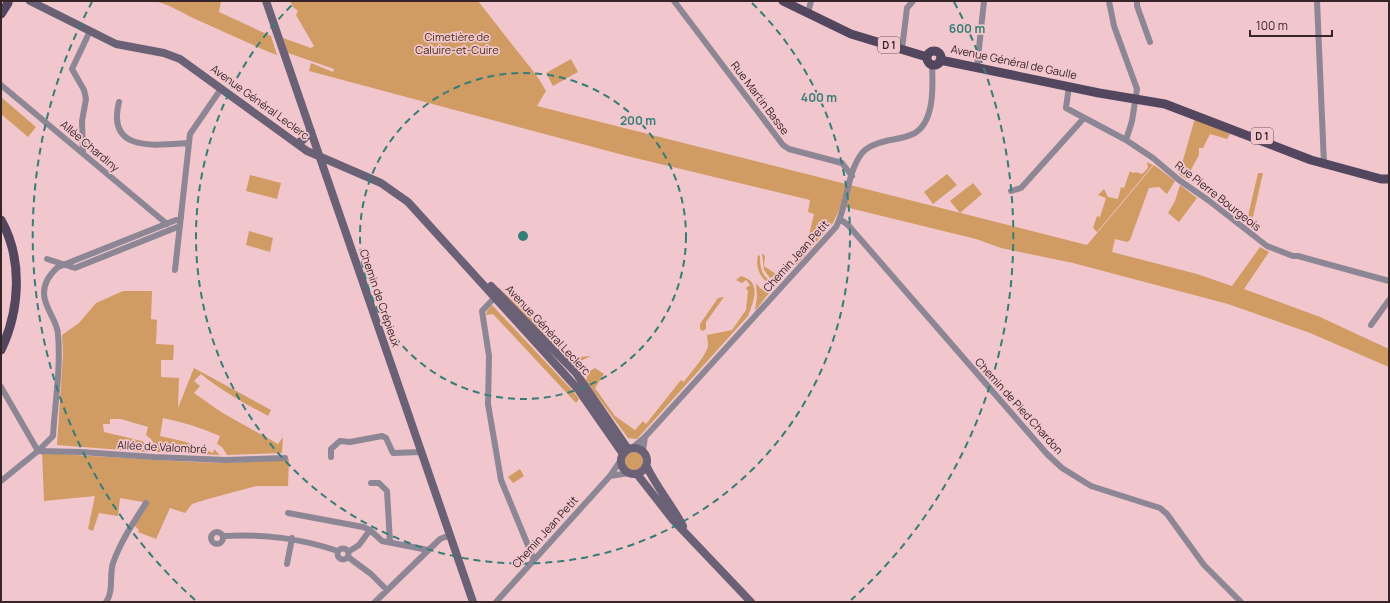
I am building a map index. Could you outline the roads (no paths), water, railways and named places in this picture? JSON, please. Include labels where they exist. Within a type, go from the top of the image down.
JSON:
[{"type":"main road","name":"Avenue Général Leclerc","points":[[30,1],[124,46],[173,56],[186,63],[307,151],[368,177],[397,193],[417,210],[496,296],[577,388],[626,453]]},
{"type":"main road","name":"Chemin de Crépieux","points":[[266,1],[473,602]]},
{"type":"main road","name":"Avenue Général de Gaulle","points":[[783,1],[851,34],[933,60],[977,67],[1083,89],[1099,88],[1137,95],[1174,106],[1271,146],[1381,179],[1388,179]]},
{"type":"main road","points":[[1,14],[7,2]]},
{"type":"main road","points":[[297,143],[306,138],[311,131]]},
{"type":"main road","points":[[1,220],[13,251],[16,280],[12,314],[1,350]]},
{"type":"main road","points":[[1,234],[7,252],[10,279],[9,300],[1,333]]},
{"type":"main road","points":[[688,536],[675,510],[654,482],[646,466],[647,457],[643,450],[626,453],[623,467],[633,473],[688,536],[750,602]]},
{"type":"main road","points":[[633,473],[646,466]]},
{"type":"street","name":"Rue Martin Basse","points":[[674,1],[782,145],[789,149],[842,163],[852,176]]},
{"type":"street","points":[[808,13],[811,1]]},
{"type":"street","points":[[902,49],[907,8],[913,1]]},
{"type":"street","points":[[977,67],[984,1]]},
{"type":"street","points":[[1109,1],[1114,26],[1137,86],[1137,95],[1132,121],[1126,140]]},
{"type":"street","points":[[1137,1],[1137,6],[1150,42]]},
{"type":"street","points":[[1316,1],[1324,161]]},
{"type":"street","points":[[83,153],[82,121],[86,99],[84,90],[73,74],[72,69],[90,31]]},
{"type":"street","name":"Chemin Jean Petit","points":[[496,602],[610,476],[626,453],[646,437],[836,227],[844,209],[852,176],[858,160],[867,149],[877,143],[914,133],[924,124],[930,108],[933,60]]},
{"type":"street","name":"Allée Chardiny","points":[[1,85],[167,224]]},
{"type":"street","name":"Rue Pierre Bourgeois","points":[[1069,86],[1066,108],[1126,140],[1153,158],[1179,180],[1209,200],[1267,246],[1293,256],[1298,256],[1389,282]]},
{"type":"street","points":[[175,270],[191,132],[221,89]]},
{"type":"street","points":[[119,102],[116,119],[118,126],[131,141],[144,145],[189,143]]},
{"type":"street","points":[[1011,191],[1021,188],[1084,118]]},
{"type":"street","points":[[1,481],[38,451],[53,436],[59,352],[57,329],[46,307],[44,289],[52,272],[65,264],[181,218]]},
{"type":"street","name":"Chemin de Pied Chardon","points":[[840,219],[848,225],[1047,454],[1062,468],[1091,486],[1160,508],[1167,514],[1204,565],[1242,602]]},
{"type":"street","points":[[47,259],[75,268],[180,226]]},
{"type":"street","points":[[496,296],[482,311],[489,356],[490,416],[501,480],[534,560]]},
{"type":"street","points":[[1371,325],[1389,300]]},
{"type":"street","points":[[1,387],[38,451]]},
{"type":"street","points":[[331,457],[331,449],[339,442],[350,442],[382,436],[386,438],[393,453],[422,452]]},
{"type":"street","name":"Chemin Jean Petit","points":[[643,450],[646,437]]},
{"type":"street","name":"Allée de Valombré","points":[[38,451],[226,460],[285,458]]},
{"type":"street","points":[[610,476],[633,473]]},
{"type":"street","points":[[371,483],[379,483],[387,491],[390,542]]},
{"type":"street","points":[[106,602],[110,593],[111,569],[119,547],[146,503]]},
{"type":"street","points":[[288,513],[370,530],[382,541],[428,550]]},
{"type":"street","points":[[338,551],[338,557],[341,559],[360,545],[370,530]]},
{"type":"street","points":[[223,536],[269,535],[292,538],[338,551],[344,548],[348,554],[371,574],[386,590]]},
{"type":"street","points":[[374,602],[440,539],[450,535]]},
{"type":"street","points":[[287,564],[292,538]]},
{"type":"park label","name":"Cimetière de Caluire-et-Cuire","points":[[457,43]]}]
